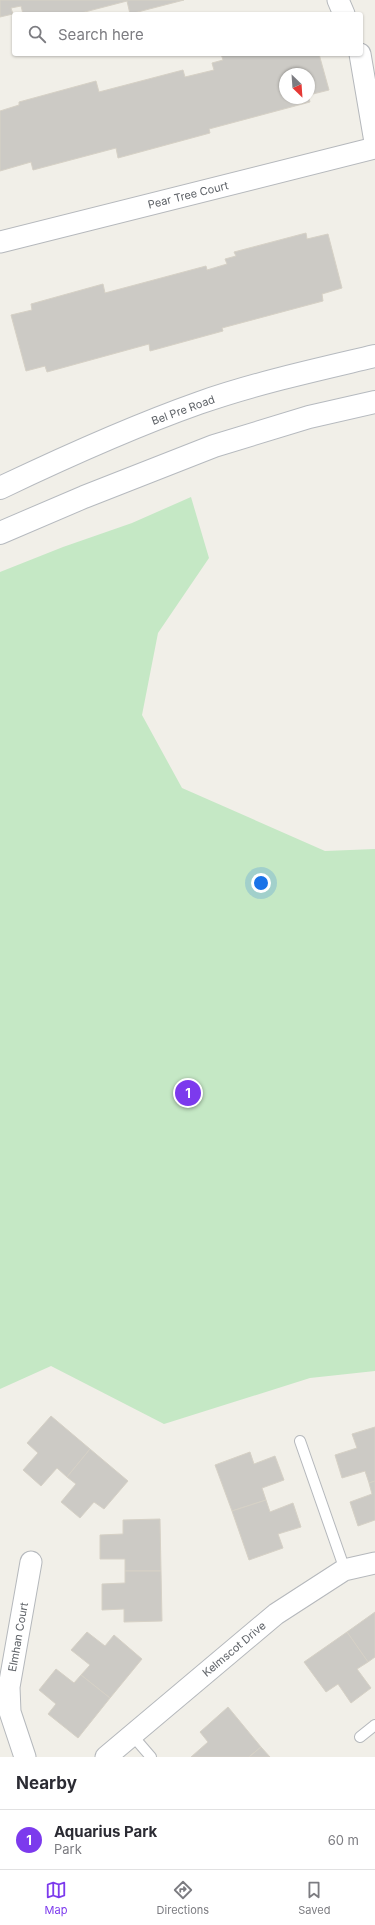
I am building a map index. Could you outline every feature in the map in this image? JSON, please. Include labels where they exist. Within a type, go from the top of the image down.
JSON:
[{"type":"main road","name":"Bel Pre Road","points":[[0,488],[66,456],[199,403],[298,374],[375,356]]},
{"type":"main road","points":[[0,533],[84,497],[214,446],[309,417],[375,402]]},
{"type":"street","points":[[338,0],[343,12]]},
{"type":"street","points":[[360,56],[375,142]]},
{"type":"street","name":"Pear Tree Court","points":[[0,242],[375,148]]},
{"type":"street","name":"Elmhan Court","points":[[25,1757],[10,1712],[9,1687],[31,1562]]},
{"type":"street","name":"Kelmscot Drive","points":[[106,1757],[276,1614],[345,1570],[375,1563]]},
{"type":"lane","points":[[300,1441],[345,1570]]},
{"type":"lane","points":[[360,1737],[375,1725]]},
{"type":"lane","points":[[132,1735],[151,1757]]},
{"type":"green space","points":[[191,497],[209,558],[158,633],[142,715],[182,788],[325,851],[375,849],[375,1371],[310,1378],[164,1424],[51,1366],[0,1389],[0,572],[63,547],[132,523]]},
{"type":"building","points":[[0,0],[184,0],[138,12],[130,12],[127,1],[85,12],[22,12],[21,6],[11,8],[12,14],[0,17]]},
{"type":"building","points":[[222,56],[320,56],[329,90],[315,94],[315,68],[279,68],[279,104],[303,104],[209,129],[210,133],[118,158],[116,148],[33,170],[31,162],[0,171],[0,111],[19,105],[19,102],[96,81],[99,92],[183,70],[185,77],[214,70],[212,63],[223,60]]},
{"type":"building","points":[[306,233],[307,239],[328,234],[342,288],[322,294],[323,301],[222,328],[223,331],[150,351],[149,344],[47,372],[45,366],[26,371],[11,315],[32,310],[31,304],[103,284],[105,293],[206,266],[207,270],[227,264],[225,259],[236,256],[234,252]]},
{"type":"building","points":[[51,1416],[90,1449],[67,1477],[57,1468],[41,1486],[23,1470],[38,1453],[27,1443]]},
{"type":"building","points":[[375,1427],[375,1481],[369,1483],[365,1471],[342,1478],[335,1455],[357,1448],[352,1434]]},
{"type":"building","points":[[90,1449],[128,1481],[104,1509],[94,1502],[80,1518],[61,1502],[76,1484],[67,1477]]},
{"type":"building","points":[[250,1452],[254,1464],[275,1456],[284,1480],[262,1488],[266,1500],[232,1511],[215,1465]]},
{"type":"building","points":[[375,1481],[375,1520],[358,1526],[350,1502],[372,1494],[369,1483]]},
{"type":"building","points":[[266,1500],[270,1512],[293,1503],[301,1527],[278,1534],[283,1548],[249,1560],[232,1511]]},
{"type":"building","points":[[160,1519],[161,1571],[125,1571],[125,1559],[100,1559],[100,1535],[123,1534],[123,1520]]},
{"type":"building","points":[[125,1571],[161,1571],[162,1621],[124,1622],[124,1609],[102,1610],[102,1584],[125,1583]]},
{"type":"building","points":[[375,1612],[375,1657],[368,1662],[347,1632]]},
{"type":"building","points":[[87,1632],[105,1646],[114,1635],[142,1659],[110,1698],[81,1675],[90,1665],[71,1650]]},
{"type":"building","points":[[347,1632],[368,1662],[357,1669],[371,1688],[351,1703],[338,1684],[326,1692],[304,1662]]},
{"type":"building","points":[[56,1669],[74,1683],[81,1675],[110,1698],[78,1738],[48,1714],[56,1704],[39,1690]]},
{"type":"building","points":[[228,1707],[261,1747],[249,1757],[191,1757],[208,1742],[200,1732]]},
{"type":"building","points":[[261,1747],[270,1757],[249,1757]]},
{"type":"place","name":"Aquarius Park","points":[[188,1093]]}]
